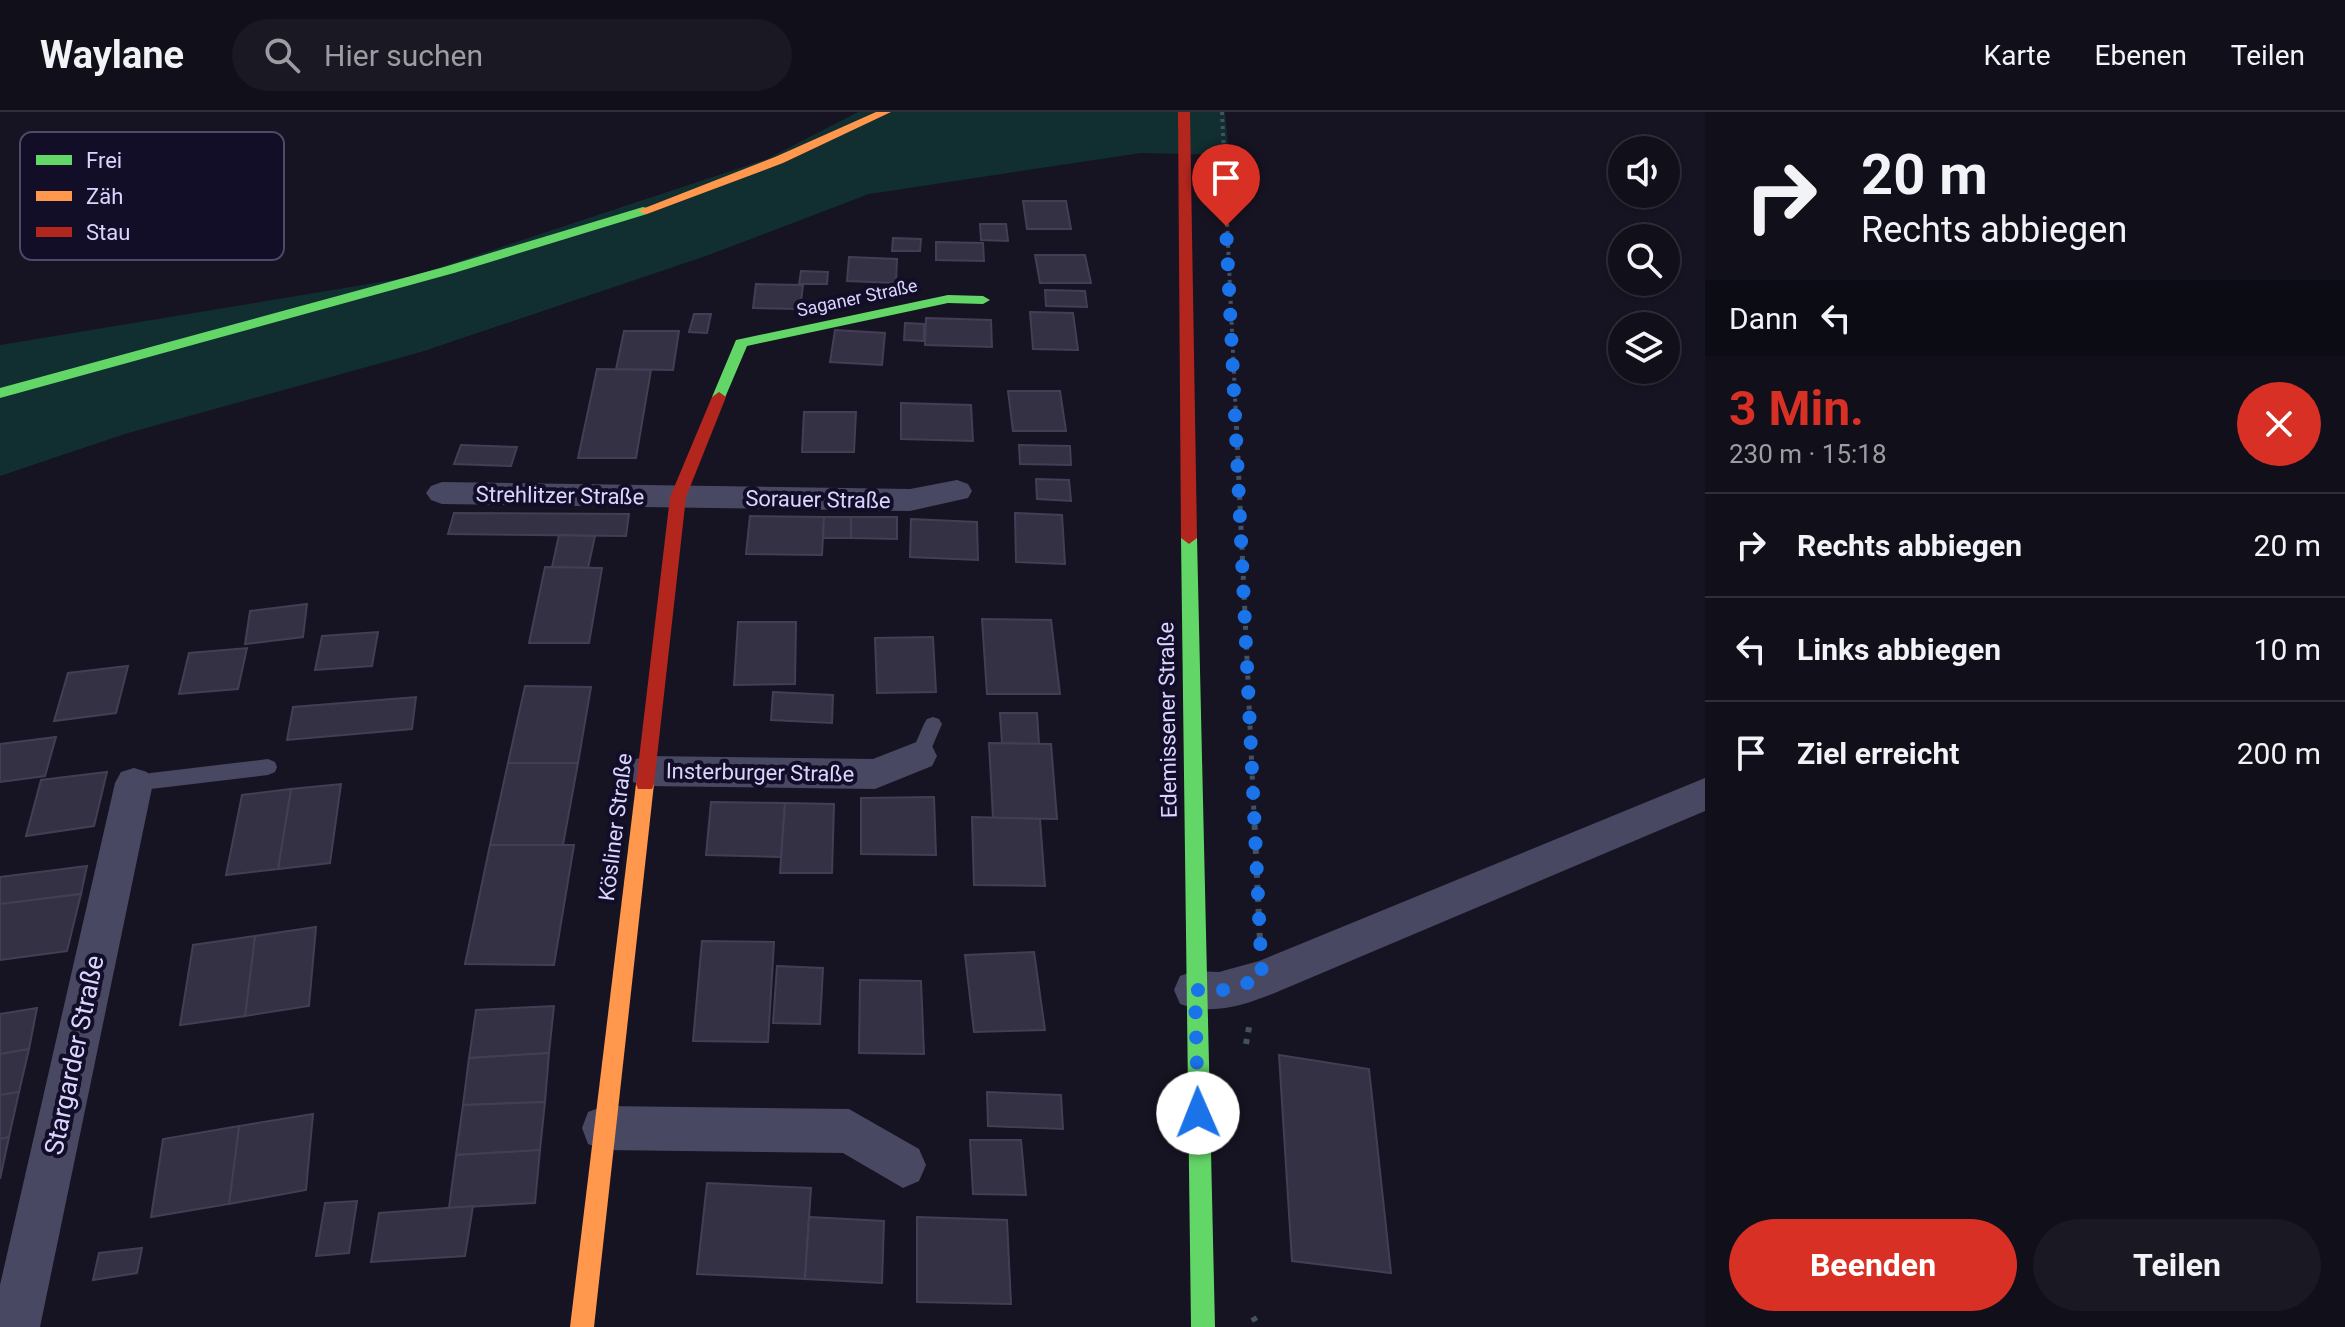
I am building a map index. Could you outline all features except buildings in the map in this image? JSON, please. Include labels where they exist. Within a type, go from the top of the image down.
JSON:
[{"type":"street","points":[[0,393],[559,240],[721,184],[885,112]]},
{"type":"street","name":"Edemissener Straße","points":[[1184,112],[1195,990],[1203,1327]]},
{"type":"street","name":"Saganer Straße","points":[[741,343],[948,299],[983,300]]},
{"type":"street","name":"Kösliner Straße","points":[[582,1327],[678,497],[741,343]]},
{"type":"street","name":"Sorauer Straße","points":[[678,497],[910,500],[957,491]]},
{"type":"street","name":"Strehlitzer Straße","points":[[442,493],[678,497]]},
{"type":"street","name":"Insterburger Straße","points":[[646,771],[875,774],[926,740]]},
{"type":"street","name":"Stargarder Straße","points":[[15,1327],[134,783]]},
{"type":"street","points":[[1195,990],[1219,991],[1262,979],[1705,794]]},
{"type":"street","points":[[604,1128],[849,1131],[903,1165]]},
{"type":"lane","points":[[134,783],[268,767]]},
{"type":"path","points":[[1222,112],[1262,979],[1245,1047]]},
{"type":"path","points":[[1249,1309],[1259,1327]]},
{"type":"green space","points":[[858,112],[1225,112],[1229,155],[1141,153],[869,194],[706,256],[421,352],[128,433],[0,476],[0,345],[411,277],[767,159]]},
{"type":"traffic: fast","points":[[0,393],[449,270],[643,211]]},
{"type":"traffic: fast","points":[[719,397],[741,343],[948,299],[983,300]]},
{"type":"traffic: fast","points":[[1189,538],[1203,1327]]},
{"type":"traffic: slow","points":[[643,211],[779,160],[885,112]]},
{"type":"traffic: slow","points":[[582,1327],[645,784]]},
{"type":"traffic: jam","points":[[1184,112],[1189,538]]},
{"type":"traffic: jam","points":[[645,784],[678,497],[719,397]]},
{"type":"route","points":[[1198,1113],[1195,990],[1219,991],[1262,979],[1226,226]]}]
